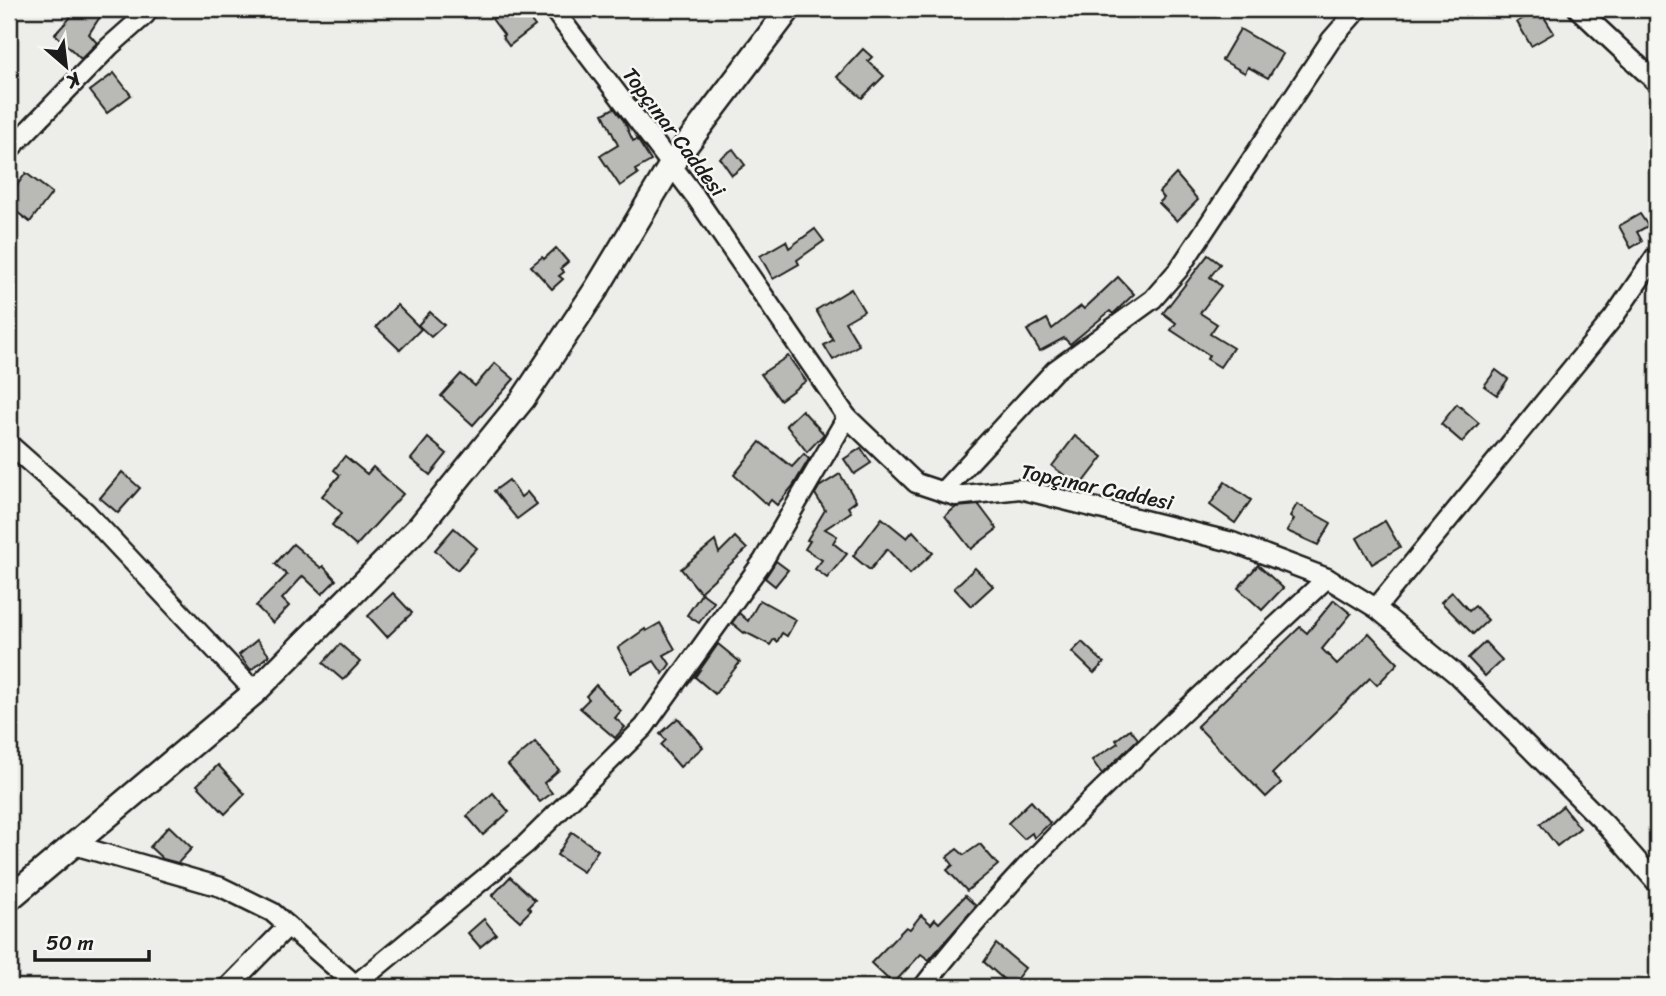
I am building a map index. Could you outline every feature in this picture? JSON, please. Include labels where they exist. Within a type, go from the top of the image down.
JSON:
[{"type":"street","points":[[9,149],[148,9]]},
{"type":"street","name":"Topçınar Caddesi","points":[[553,9],[671,165],[847,418],[916,483],[955,496],[1020,489],[1232,542],[1327,578],[1376,608],[1456,674],[1605,824],[1657,883]]},
{"type":"street","points":[[9,900],[255,692],[420,526],[523,399],[597,288],[671,165],[789,9]]},
{"type":"street","points":[[942,492],[1055,370],[1153,299],[1179,269],[1331,40],[1358,9]]},
{"type":"street","points":[[1578,9],[1657,83]]},
{"type":"street","points":[[1376,608],[1613,318],[1657,254]]},
{"type":"street","points":[[74,845],[221,887],[272,912],[356,986],[527,844],[644,727],[763,561],[847,418]]},
{"type":"street","points":[[9,444],[86,512],[255,692]]},
{"type":"street","points":[[923,987],[953,948],[1058,832],[1327,578]]},
{"type":"street","points":[[228,987],[288,926]]},
{"type":"building","points":[[58,9],[105,9],[89,34],[97,43],[81,59],[55,34],[71,17]]},
{"type":"building","points":[[505,9],[522,9],[535,26],[509,46],[492,19]]},
{"type":"building","points":[[1539,9],[1554,33],[1531,46],[1517,22]]},
{"type":"building","points":[[1240,29],[1283,54],[1268,78],[1248,67],[1245,73],[1222,60]]},
{"type":"building","points":[[863,49],[872,57],[868,61],[884,76],[862,98],[837,77]]},
{"type":"building","points":[[114,73],[131,95],[107,113],[90,91]]},
{"type":"building","points":[[614,108],[624,121],[633,141],[637,139],[651,161],[635,170],[638,174],[620,186],[600,156],[618,145],[603,114]]},
{"type":"building","points":[[733,149],[745,165],[732,175],[720,158]]},
{"type":"building","points":[[26,173],[52,193],[30,222],[9,206],[9,196]]},
{"type":"building","points":[[1176,174],[1198,200],[1177,221],[1159,203],[1164,198],[1159,192]]},
{"type":"building","points":[[1640,214],[1648,226],[1637,232],[1642,241],[1631,248],[1619,226]]},
{"type":"building","points":[[815,229],[824,241],[797,260],[799,264],[773,279],[760,256],[786,241],[789,248]]},
{"type":"building","points":[[556,248],[568,262],[561,268],[564,272],[559,276],[563,279],[552,289],[531,266]]},
{"type":"building","points":[[1208,255],[1220,264],[1210,277],[1221,286],[1200,313],[1217,324],[1210,334],[1233,348],[1220,367],[1207,359],[1209,355],[1171,330],[1176,323],[1163,313]]},
{"type":"building","points":[[1118,277],[1134,294],[1113,314],[1110,311],[1070,344],[1064,338],[1040,351],[1027,330],[1047,319],[1052,329],[1081,306],[1084,309]]},
{"type":"building","points":[[851,289],[864,311],[845,322],[859,345],[833,360],[824,345],[833,340],[816,310]]},
{"type":"building","points":[[397,305],[421,329],[400,350],[376,327]]},
{"type":"building","points":[[430,312],[444,325],[431,337],[418,325]]},
{"type":"building","points":[[788,356],[806,381],[780,400],[761,374]]},
{"type":"building","points":[[495,363],[514,379],[473,425],[441,396],[461,374],[475,386]]},
{"type":"building","points":[[1496,370],[1508,379],[1497,395],[1484,386]]},
{"type":"building","points":[[1457,404],[1479,423],[1462,442],[1441,424]]},
{"type":"building","points":[[802,410],[824,434],[807,452],[786,425]]},
{"type":"building","points":[[1075,436],[1103,457],[1080,487],[1052,466]]},
{"type":"building","points":[[428,438],[447,454],[430,475],[411,459]]},
{"type":"building","points":[[760,442],[792,467],[804,454],[809,459],[793,486],[777,505],[771,500],[767,505],[734,475]]},
{"type":"building","points":[[861,448],[871,463],[854,474],[844,459]]},
{"type":"building","points":[[345,456],[367,474],[373,467],[403,494],[356,546],[332,525],[342,513],[322,496],[340,475],[334,470]]},
{"type":"building","points":[[122,472],[140,488],[118,513],[100,498]]},
{"type":"building","points":[[840,474],[856,501],[848,507],[851,512],[825,529],[837,536],[833,543],[847,554],[827,578],[815,569],[822,560],[805,549],[810,541],[807,540],[825,510],[815,494],[819,487]]},
{"type":"building","points":[[509,480],[521,497],[527,492],[537,504],[517,519],[494,491]]},
{"type":"building","points":[[1225,482],[1251,500],[1235,523],[1210,505]]},
{"type":"building","points":[[1297,504],[1331,523],[1318,545],[1287,531],[1294,519],[1290,516]]},
{"type":"building","points":[[979,505],[997,529],[971,549],[945,516],[956,507]]},
{"type":"building","points":[[882,518],[907,538],[913,531],[933,553],[910,574],[887,549],[870,570],[853,556]]},
{"type":"building","points":[[1385,521],[1400,547],[1372,564],[1357,538]]},
{"type":"building","points":[[454,528],[477,548],[457,570],[435,550]]},
{"type":"building","points":[[735,537],[747,549],[700,592],[681,569],[715,541],[719,553]]},
{"type":"building","points":[[293,544],[321,568],[323,566],[336,580],[322,594],[303,576],[282,599],[289,606],[273,623],[256,606],[287,575],[275,564]]},
{"type":"building","points":[[776,561],[788,570],[775,586],[765,578]]},
{"type":"building","points":[[1258,565],[1283,588],[1262,610],[1238,588]]},
{"type":"building","points":[[975,568],[993,586],[971,606],[954,588]]},
{"type":"building","points":[[1452,592],[1469,611],[1475,606],[1488,620],[1473,634],[1441,602]]},
{"type":"building","points":[[393,593],[412,613],[387,637],[368,616]]},
{"type":"building","points":[[702,593],[714,602],[699,623],[687,615]]},
{"type":"building","points":[[760,600],[796,620],[787,636],[782,633],[777,642],[774,639],[770,645],[744,633],[732,623],[739,613],[748,621]]},
{"type":"building","points":[[1334,600],[1351,614],[1322,649],[1337,664],[1369,633],[1398,663],[1377,685],[1370,678],[1272,774],[1281,783],[1266,797],[1197,726],[1300,627],[1307,633]]},
{"type":"building","points":[[660,623],[675,649],[664,655],[670,664],[663,674],[654,661],[632,673],[618,648],[645,629],[646,631]]},
{"type":"building","points":[[257,640],[269,655],[251,670],[239,655]]},
{"type":"building","points":[[1082,642],[1104,663],[1094,673],[1072,652]]},
{"type":"building","points":[[1485,642],[1502,660],[1485,676],[1468,658]]},
{"type":"building","points":[[340,644],[360,662],[343,680],[323,663]]},
{"type":"building","points":[[718,644],[740,662],[715,694],[695,677]]},
{"type":"building","points":[[596,685],[621,711],[615,718],[625,727],[615,738],[580,708],[589,699],[586,696]]},
{"type":"building","points":[[678,718],[703,747],[680,767],[661,745],[666,740],[660,734]]},
{"type":"building","points":[[1130,729],[1138,739],[1102,774],[1092,760],[1118,743],[1116,740]]},
{"type":"building","points":[[535,742],[559,770],[544,783],[552,793],[540,802],[508,765]]},
{"type":"building","points":[[218,765],[245,794],[225,814],[197,785]]},
{"type":"building","points":[[493,793],[509,812],[483,835],[467,816]]},
{"type":"building","points":[[1031,801],[1050,823],[1034,838],[1032,833],[1024,839],[1008,823]]},
{"type":"building","points":[[1563,806],[1580,828],[1557,846],[1540,824]]},
{"type":"building","points":[[169,826],[192,848],[178,863],[163,859],[150,847]]},
{"type":"building","points":[[572,832],[598,850],[583,872],[557,855]]},
{"type":"building","points":[[980,844],[998,865],[967,891],[947,870],[953,865],[947,857],[957,849],[964,855]]},
{"type":"building","points":[[510,877],[535,900],[528,907],[531,910],[520,921],[492,896]]},
{"type":"building","points":[[965,896],[976,906],[929,960],[921,954],[893,984],[871,963],[906,927],[910,929],[921,915],[931,924],[935,919],[939,923]]},
{"type":"building","points":[[484,919],[496,934],[480,947],[468,933]]},
{"type":"building","points":[[996,944],[1025,968],[1011,986],[984,962]]}]
